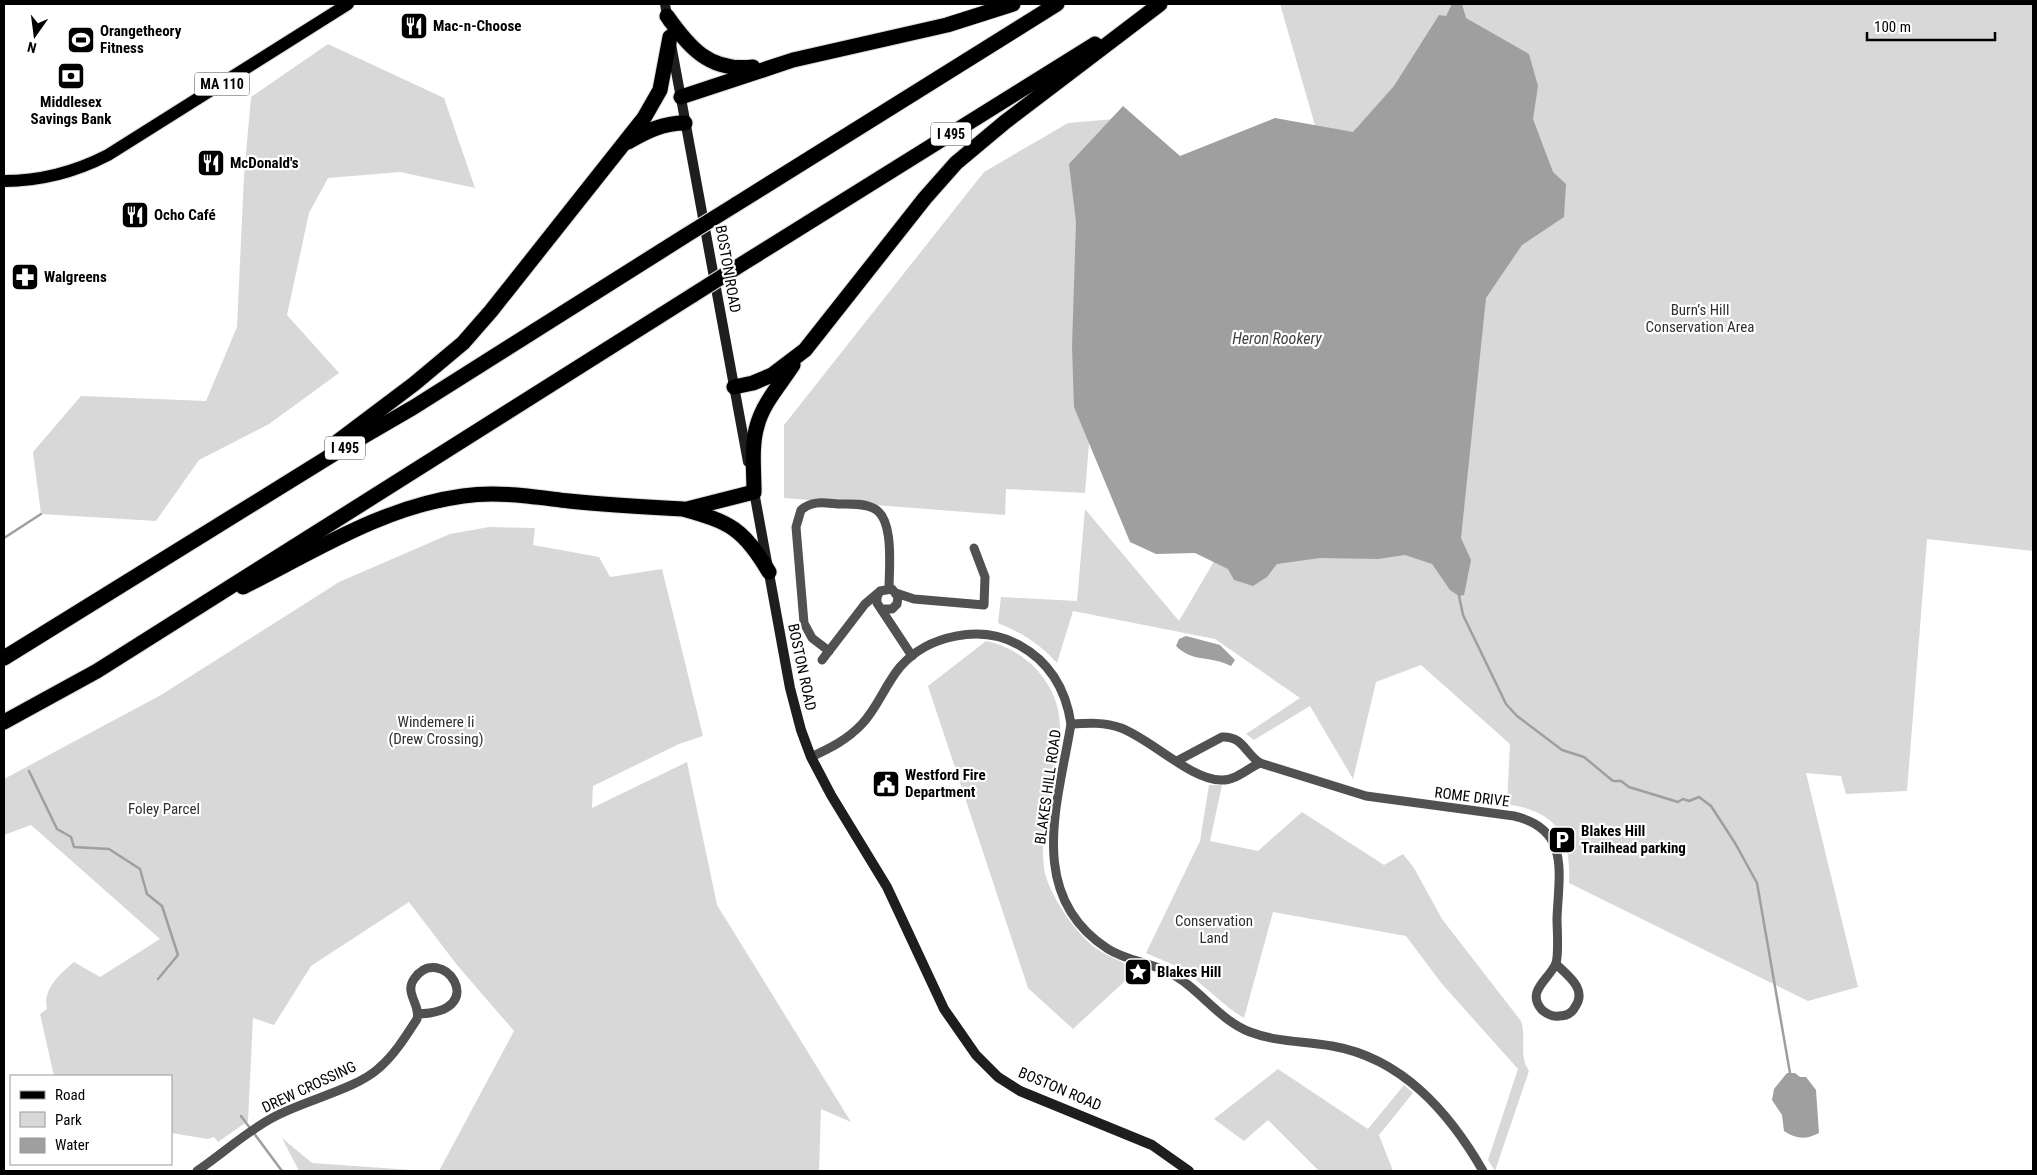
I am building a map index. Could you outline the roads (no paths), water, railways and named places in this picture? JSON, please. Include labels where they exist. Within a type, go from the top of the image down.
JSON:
[{"type":"highway","points":[[681,97],[779,64],[947,25],[1014,4]]},
{"type":"highway","name":"I 495","points":[[4,658],[414,407],[735,204],[1057,4]]},
{"type":"highway","points":[[683,510],[754,492],[756,426],[773,392],[925,198],[956,163],[1005,122],[1160,4]]},
{"type":"highway","name":"I 495","points":[[4,722],[97,671],[168,624],[692,294],[1160,4]]},
{"type":"highway","points":[[666,10],[691,47],[703,58],[715,63],[747,68],[779,64]]},
{"type":"highway","points":[[290,482],[337,441],[420,380],[463,343],[492,311],[644,118],[660,90],[670,37]]},
{"type":"highway","points":[[622,145],[656,127],[669,123],[686,123]]},
{"type":"highway","points":[[734,387],[753,383],[772,375],[801,355]]},
{"type":"highway","points":[[168,624],[352,530],[400,510],[446,499],[490,494],[520,494],[683,510],[730,525],[748,540],[769,572]]},
{"type":"main road","name":"MA 110","points":[[4,181],[56,175],[84,166],[108,155],[348,4]]},
{"type":"main road","name":"BOSTON ROAD","points":[[666,10],[795,710],[812,758],[831,796],[887,886],[944,1009],[983,1063],[998,1077],[1020,1091],[1143,1141],[1189,1171]]},
{"type":"street","points":[[829,651],[812,638],[804,623],[796,527],[797,518],[804,507],[816,502],[864,505],[878,510],[884,520],[889,540],[897,632]]},
{"type":"street","points":[[822,660],[869,600],[883,589],[914,599],[984,605],[985,577],[974,548]]},
{"type":"street","points":[[878,594],[876,600],[912,656]]},
{"type":"street","points":[[858,616],[866,610],[881,608],[889,610],[896,605],[914,599]]},
{"type":"street","name":"BLAKES HILL ROAD","points":[[812,758],[836,746],[863,723],[893,676],[912,656],[934,643],[960,635],[985,635],[1015,643],[1031,652],[1049,669],[1066,699],[1071,724],[1052,846],[1058,883],[1070,909],[1086,930],[1110,950],[1159,967],[1175,976],[1217,1013],[1249,1032],[1281,1040],[1348,1049],[1390,1067],[1414,1084],[1445,1114],[1483,1171]]},
{"type":"street","points":[[1071,724],[1098,723],[1120,728],[1203,776],[1223,780],[1232,778],[1260,763]]},
{"type":"street","name":"ROME DRIVE","points":[[1177,761],[1222,737],[1230,736],[1241,742],[1249,754],[1260,763],[1366,796],[1514,816],[1540,826],[1553,841],[1559,858],[1556,964]]},
{"type":"street","points":[[1556,964],[1574,981],[1579,994],[1576,1007],[1571,1012],[1558,1017],[1546,1013],[1541,1008],[1537,997],[1540,984],[1556,964]]},
{"type":"street","points":[[430,968],[441,968],[451,974],[455,981],[457,992],[451,1006],[443,1012],[418,1014],[411,996],[413,980],[422,970],[430,968]]},
{"type":"street","name":"DREW CROSSING","points":[[197,1171],[270,1119],[313,1098],[361,1080],[379,1069],[399,1046],[418,1014]]},
{"type":"water","name":"Heron Rookery","points":[[1452,4],[1462,4],[1466,18],[1529,54],[1538,86],[1533,119],[1553,172],[1566,184],[1564,217],[1522,245],[1486,298],[1461,538],[1471,560],[1464,595],[1459,596],[1450,590],[1432,564],[1405,555],[1378,559],[1320,558],[1277,564],[1267,577],[1253,586],[1234,580],[1228,569],[1195,553],[1156,554],[1130,542],[1074,407],[1072,347],[1076,222],[1069,164],[1123,106],[1180,156],[1275,118],[1353,132],[1394,86],[1439,15],[1446,16]]},
{"type":"water","points":[[1186,636],[1220,645],[1235,660],[1231,666],[1189,655],[1176,646],[1179,639]]},
{"type":"water","points":[[1787,1073],[1795,1073],[1800,1077],[1806,1077],[1816,1090],[1819,1133],[1810,1137],[1801,1138],[1784,1131],[1782,1115],[1772,1100],[1774,1089]]},
{"type":"waterway","points":[[4,538],[41,514]]},
{"type":"waterway","points":[[1459,596],[1463,615],[1506,704],[1517,716],[1562,750],[1584,757],[1613,781],[1621,781],[1629,787],[1678,802],[1683,799],[1689,801],[1699,797],[1711,806],[1735,843],[1757,883],[1790,1073]]},
{"type":"waterway","points":[[29,771],[57,829],[71,837],[74,847],[109,849],[140,869],[147,894],[162,906],[178,955],[158,979]]},
{"type":"waterway","points":[[241,1116],[282,1171]]},
{"type":"place","name":"Mac-n-Choose","points":[[414,26]]},
{"type":"place","name":"Orangetheory Fitness","points":[[81,40]]},
{"type":"place","name":"Middlesex Savings Bank","points":[[71,76]]},
{"type":"place","name":"McDonald's","points":[[211,163]]},
{"type":"place","name":"Ocho Café","points":[[135,215]]},
{"type":"place","name":"Walgreens","points":[[25,277]]},
{"type":"place","name":"Westford Fire Department","points":[[886,784]]},
{"type":"place","name":"Blakes Hill Trailhead parking","points":[[1562,840]]},
{"type":"place","name":"Blakes Hill","points":[[1138,972]]},
{"type":"park label","name":"Burn’s Hill Conservation Area","points":[[1700,318]]},
{"type":"park label","name":"Windemere Ii (Drew Crossing)","points":[[436,730]]},
{"type":"park label","name":"Foley Parcel","points":[[164,809]]},
{"type":"park label","name":"Conservation Land","points":[[1214,930]]}]
